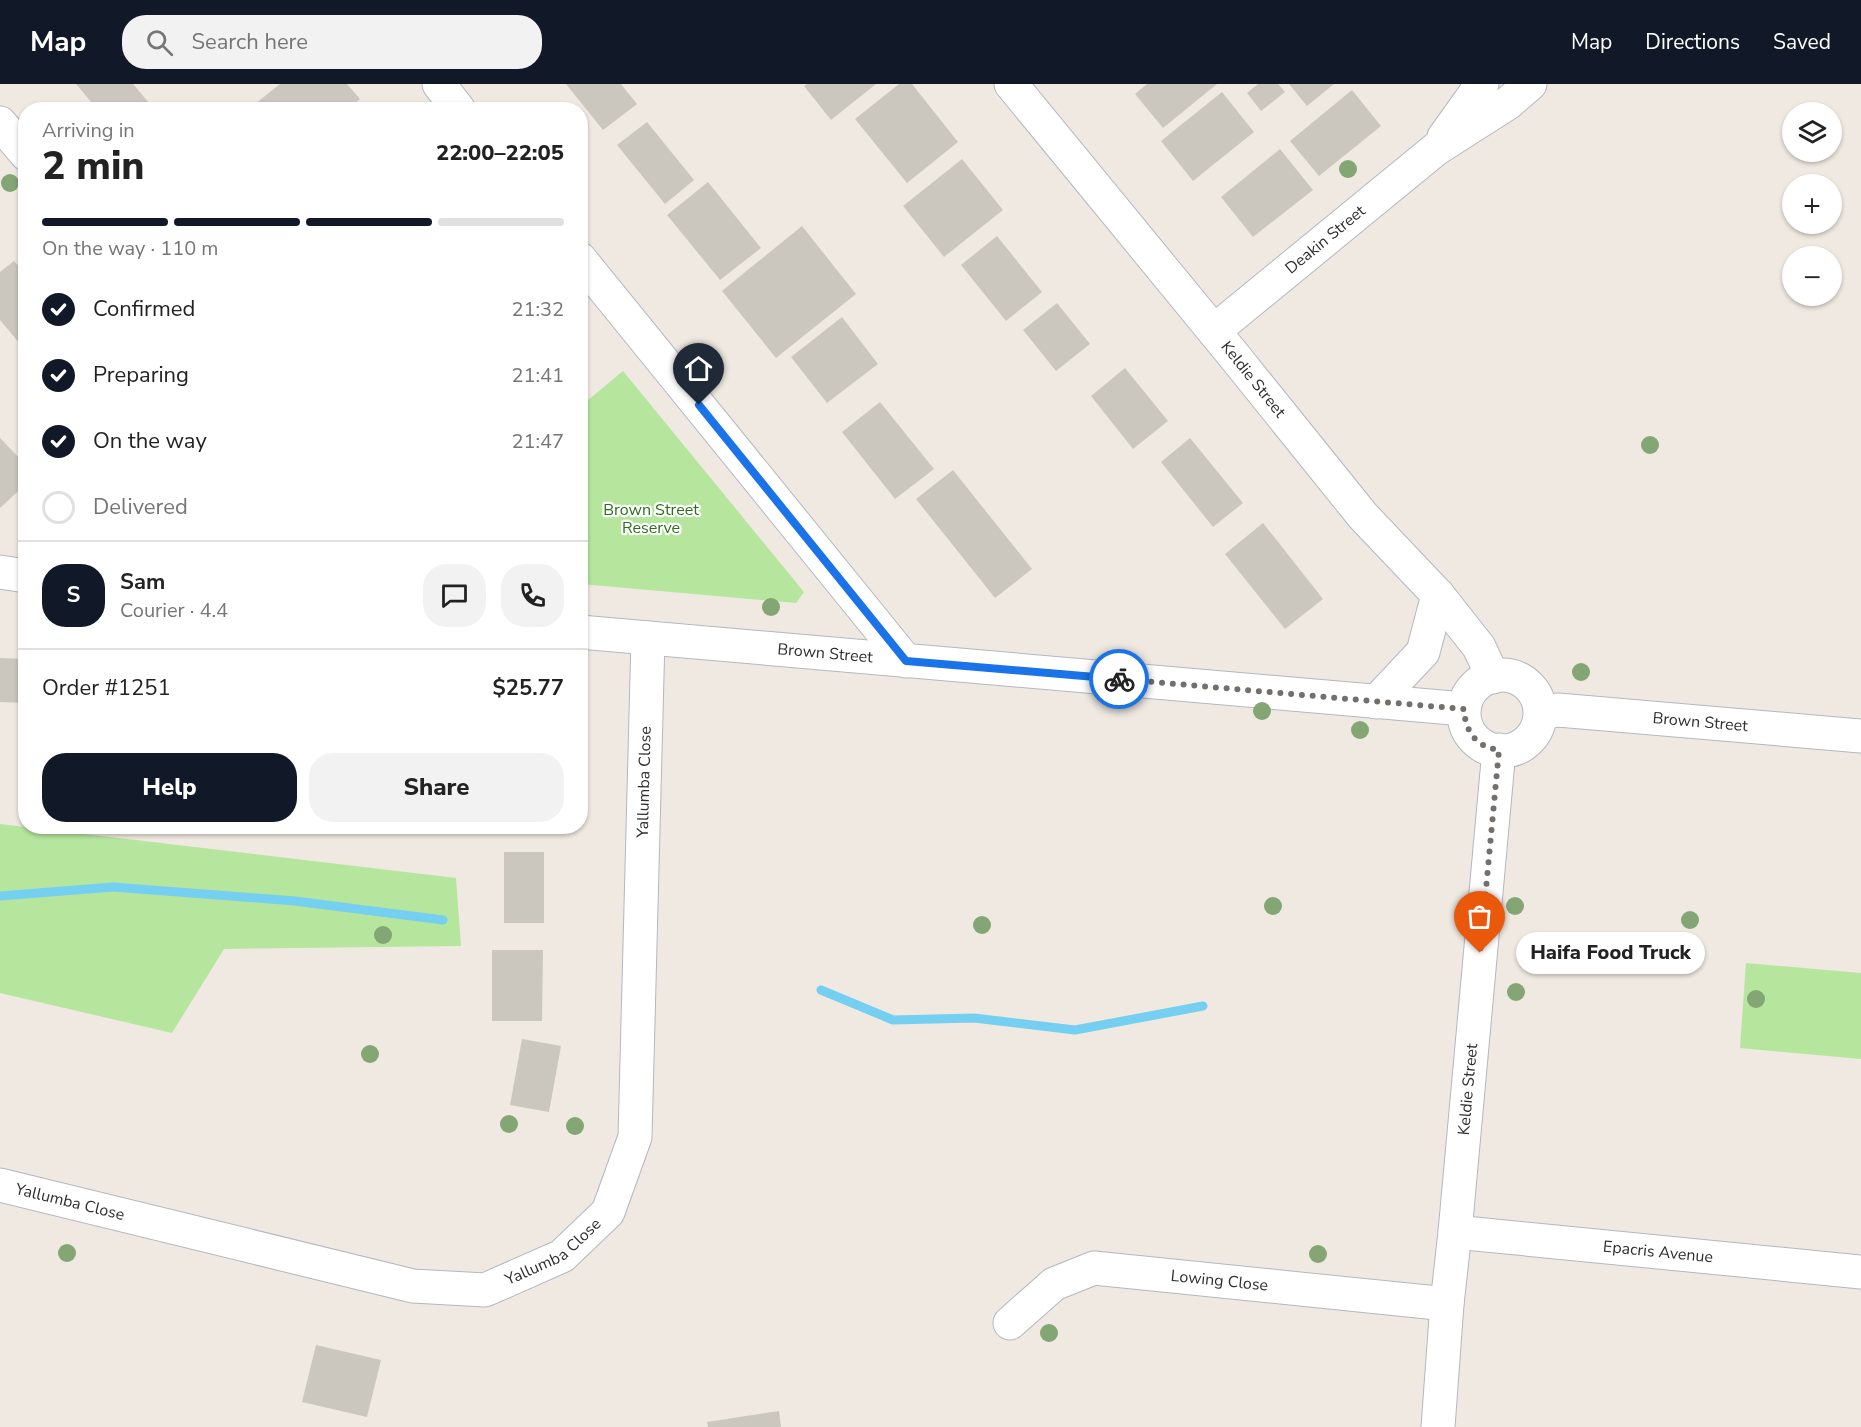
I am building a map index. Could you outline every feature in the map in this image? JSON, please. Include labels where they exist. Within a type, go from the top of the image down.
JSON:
[{"type":"street","points":[[439,84],[453,102]]},
{"type":"street","name":"Keldie Street","points":[[1011,84],[1363,516],[1438,595],[1479,647],[1493,677]]},
{"type":"street","name":"Deakin Street","points":[[1436,149],[1482,84]]},
{"type":"street","name":"Deakin Street","points":[[1214,331],[1436,149],[1508,103],[1530,84]]},
{"type":"street","points":[[0,123],[18,144]]},
{"type":"street","points":[[588,269],[906,661]]},
{"type":"street","points":[[0,572],[18,575]]},
{"type":"street","points":[[1376,702],[1423,652],[1438,595]]},
{"type":"street","name":"Brown Street","points":[[588,633],[1464,709]]},
{"type":"street","name":"Yallumba Close","points":[[0,1185],[413,1286],[485,1290],[562,1256],[608,1212],[635,1137],[648,638]]},
{"type":"street","points":[[1512,676],[1523,681],[1533,691],[1540,713],[1533,736],[1524,744],[1513,749],[1499,750],[1489,749],[1470,734],[1465,722],[1464,709],[1468,697],[1476,686],[1486,679],[1512,676]]},
{"type":"street","name":"Brown Street","points":[[1540,713],[1558,710],[1861,736]]},
{"type":"street","name":"Keldie Street","points":[[1438,1427],[1447,1304],[1499,750]]},
{"type":"street","name":"Epacris Avenue","points":[[1455,1232],[1861,1272]]},
{"type":"street","name":"Lowing Close","points":[[1010,1323],[1054,1284],[1094,1268],[1447,1304]]},
{"type":"green space","name":"Brown Street Reserve","points":[[623,371],[804,592],[796,603],[588,585],[588,400]]},
{"type":"green space","points":[[0,824],[18,826],[18,834],[84,834],[456,878],[461,946],[224,949],[172,1033],[0,993]]},
{"type":"green space","points":[[1746,963],[1861,973],[1861,1059],[1740,1048]]},
{"type":"building","points":[[76,84],[133,84],[148,102],[91,102]]},
{"type":"building","points":[[280,84],[347,84],[360,99],[356,102],[258,102]]},
{"type":"building","points":[[566,84],[621,84],[637,104],[603,130],[588,111],[588,102],[580,102]]},
{"type":"building","points":[[807,84],[876,84],[831,120],[804,86]]},
{"type":"building","points":[[899,84],[912,84],[958,142],[907,183],[855,119]]},
{"type":"building","points":[[1147,84],[1217,84],[1163,128],[1135,94]]},
{"type":"building","points":[[1258,84],[1278,84],[1285,92],[1261,111],[1247,93]]},
{"type":"building","points":[[1289,84],[1334,84],[1307,106]]},
{"type":"building","points":[[1352,90],[1381,126],[1319,176],[1290,141]]},
{"type":"building","points":[[1222,92],[1254,132],[1193,181],[1161,141]]},
{"type":"building","points":[[647,122],[694,180],[665,204],[617,145]]},
{"type":"building","points":[[1280,149],[1313,190],[1253,237],[1221,197]]},
{"type":"building","points":[[962,159],[1003,210],[944,257],[903,206]]},
{"type":"building","points":[[708,182],[761,248],[720,280],[667,215]]},
{"type":"building","points":[[802,226],[856,294],[776,358],[722,291]]},
{"type":"building","points":[[997,236],[1042,292],[1006,321],[961,265]]},
{"type":"building","points":[[14,261],[18,265],[18,341],[0,320],[0,272]]},
{"type":"building","points":[[1057,303],[1090,344],[1056,371],[1023,330]]},
{"type":"building","points":[[842,317],[878,364],[827,403],[791,357]]},
{"type":"building","points":[[1125,368],[1168,421],[1133,449],[1091,396]]},
{"type":"building","points":[[880,402],[934,469],[895,499],[842,432]]},
{"type":"building","points":[[0,438],[18,457],[18,491],[0,508]]},
{"type":"building","points":[[1190,438],[1243,503],[1213,527],[1161,462]]},
{"type":"building","points":[[953,470],[1032,569],[995,598],[916,499]]},
{"type":"building","points":[[1263,523],[1323,599],[1285,629],[1225,554]]},
{"type":"building","points":[[0,658],[18,659],[18,703],[0,702]]},
{"type":"building","points":[[504,852],[544,852],[544,923],[504,923]]},
{"type":"building","points":[[492,950],[543,950],[542,1021],[492,1021]]},
{"type":"building","points":[[522,1039],[561,1046],[549,1112],[510,1105]]},
{"type":"building","points":[[316,1345],[381,1360],[367,1417],[302,1402]]},
{"type":"building","points":[[779,1411],[781,1427],[708,1427],[707,1422]]},
{"type":"waterway","points":[[0,896],[113,887],[295,901],[443,920]]},
{"type":"waterway","points":[[821,990],[893,1020],[974,1018],[1075,1030],[1203,1006]]},
{"type":"way so far","points":[[1119,679],[1464,709],[1465,722],[1470,734],[1489,749],[1499,750],[1480,953]]},
{"type":"place","name":"Haifa Food Truck","points":[[1480,953]]},
{"type":"route","points":[[699,405],[906,661],[1119,679]]}]
